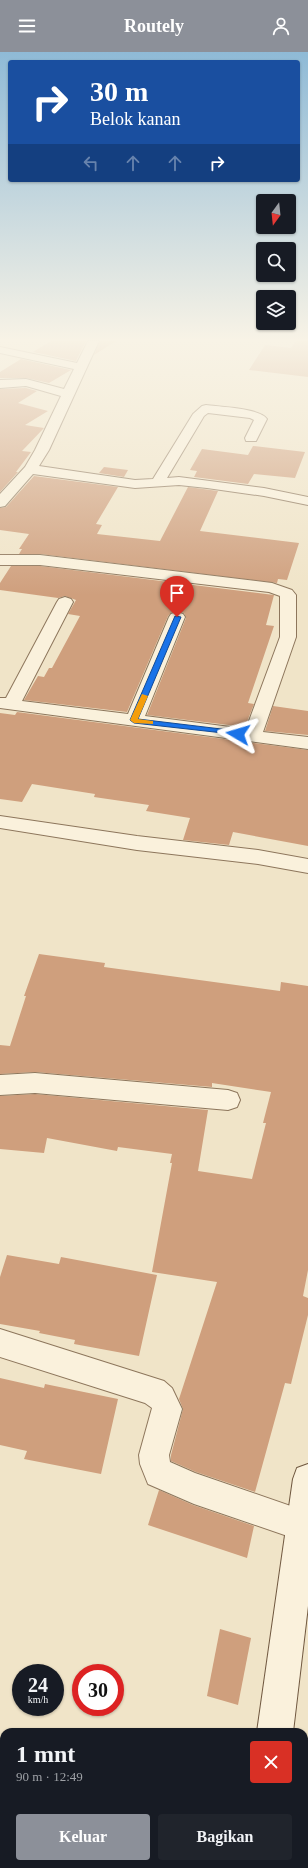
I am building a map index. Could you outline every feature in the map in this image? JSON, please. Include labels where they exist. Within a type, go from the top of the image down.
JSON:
[{"type":"street","points":[[0,504],[30,470],[42,450],[53,426]]},
{"type":"street","points":[[158,481],[193,426]]},
{"type":"street","points":[[251,438],[257,426]]},
{"type":"street","points":[[30,470],[135,484],[158,481],[179,481],[207,484],[264,492],[308,501]]},
{"type":"street","points":[[0,560],[40,560],[272,588],[286,593],[288,595],[288,637],[253,735]]},
{"type":"street","points":[[64,602],[6,704],[308,743]]},
{"type":"street","points":[[134,720],[177,617]]},
{"type":"street","points":[[0,822],[138,843],[258,857],[308,866]]},
{"type":"street","points":[[0,1085],[34,1083],[228,1100]]},
{"type":"street","points":[[0,1343],[154,1391],[162,1398],[167,1409],[154,1455],[155,1464],[159,1473],[194,1488],[302,1525]]},
{"type":"street","points":[[276,1728],[300,1599],[302,1525],[308,1480]]},
{"type":"building","points":[[0,426],[30,426],[44,428],[22,451],[31,452],[16,472],[18,472],[0,492]]},
{"type":"building","points":[[253,446],[305,452],[295,478],[254,474],[248,484],[194,477],[197,471],[190,470],[202,449],[248,455]]},
{"type":"building","points":[[104,467],[128,470],[124,477],[99,473]]},
{"type":"building","points":[[34,476],[118,487],[96,524],[102,525],[97,534],[160,541],[188,487],[218,491],[200,531],[299,543],[287,580],[278,579],[277,583],[40,554],[19,554],[22,549],[19,549],[29,534],[0,530],[0,508],[6,507]]},
{"type":"building","points":[[11,566],[40,566],[274,595],[266,625],[274,626],[248,703],[254,704],[245,727],[147,715],[186,618],[184,613],[177,611],[168,616],[127,712],[24,700],[38,676],[44,677],[49,668],[52,668],[80,616],[68,614],[76,600],[65,596],[58,598],[0,590],[0,583]]},
{"type":"building","points":[[273,706],[308,711],[308,735],[265,731]]},
{"type":"building","points":[[17,712],[308,750],[308,846],[233,832],[229,845],[183,840],[190,818],[146,811],[149,805],[94,797],[95,794],[32,784],[22,802],[0,799],[0,713],[15,715]]},
{"type":"building","points":[[39,954],[105,963],[104,967],[280,991],[281,982],[308,986],[308,1270],[303,1296],[308,1298],[308,1315],[291,1384],[285,1383],[255,1492],[196,1472],[171,1461],[171,1455],[183,1409],[179,1399],[217,1282],[152,1272],[172,1163],[170,1163],[172,1154],[118,1147],[117,1151],[47,1138],[44,1153],[0,1149],[0,1096],[35,1094],[208,1110],[198,1171],[252,1179],[266,1123],[263,1123],[271,1092],[212,1083],[212,1087],[35,1072],[0,1074],[0,1045],[10,1046],[26,996],[24,996]]},
{"type":"building","points":[[7,1255],[59,1264],[61,1257],[157,1275],[139,1356],[74,1344],[75,1340],[39,1333],[40,1331],[0,1324],[0,1277]]},
{"type":"building","points":[[0,1378],[44,1388],[45,1384],[118,1399],[101,1474],[24,1459],[27,1451],[0,1445]]},
{"type":"building","points":[[159,1490],[193,1505],[254,1526],[247,1558],[148,1525]]},
{"type":"building","points":[[220,1629],[251,1638],[238,1705],[207,1696]]},
{"type":"slow traffic","points":[[144,696],[134,720],[150,723]]},
{"type":"route","points":[[177,617],[134,720],[238,734]]}]
